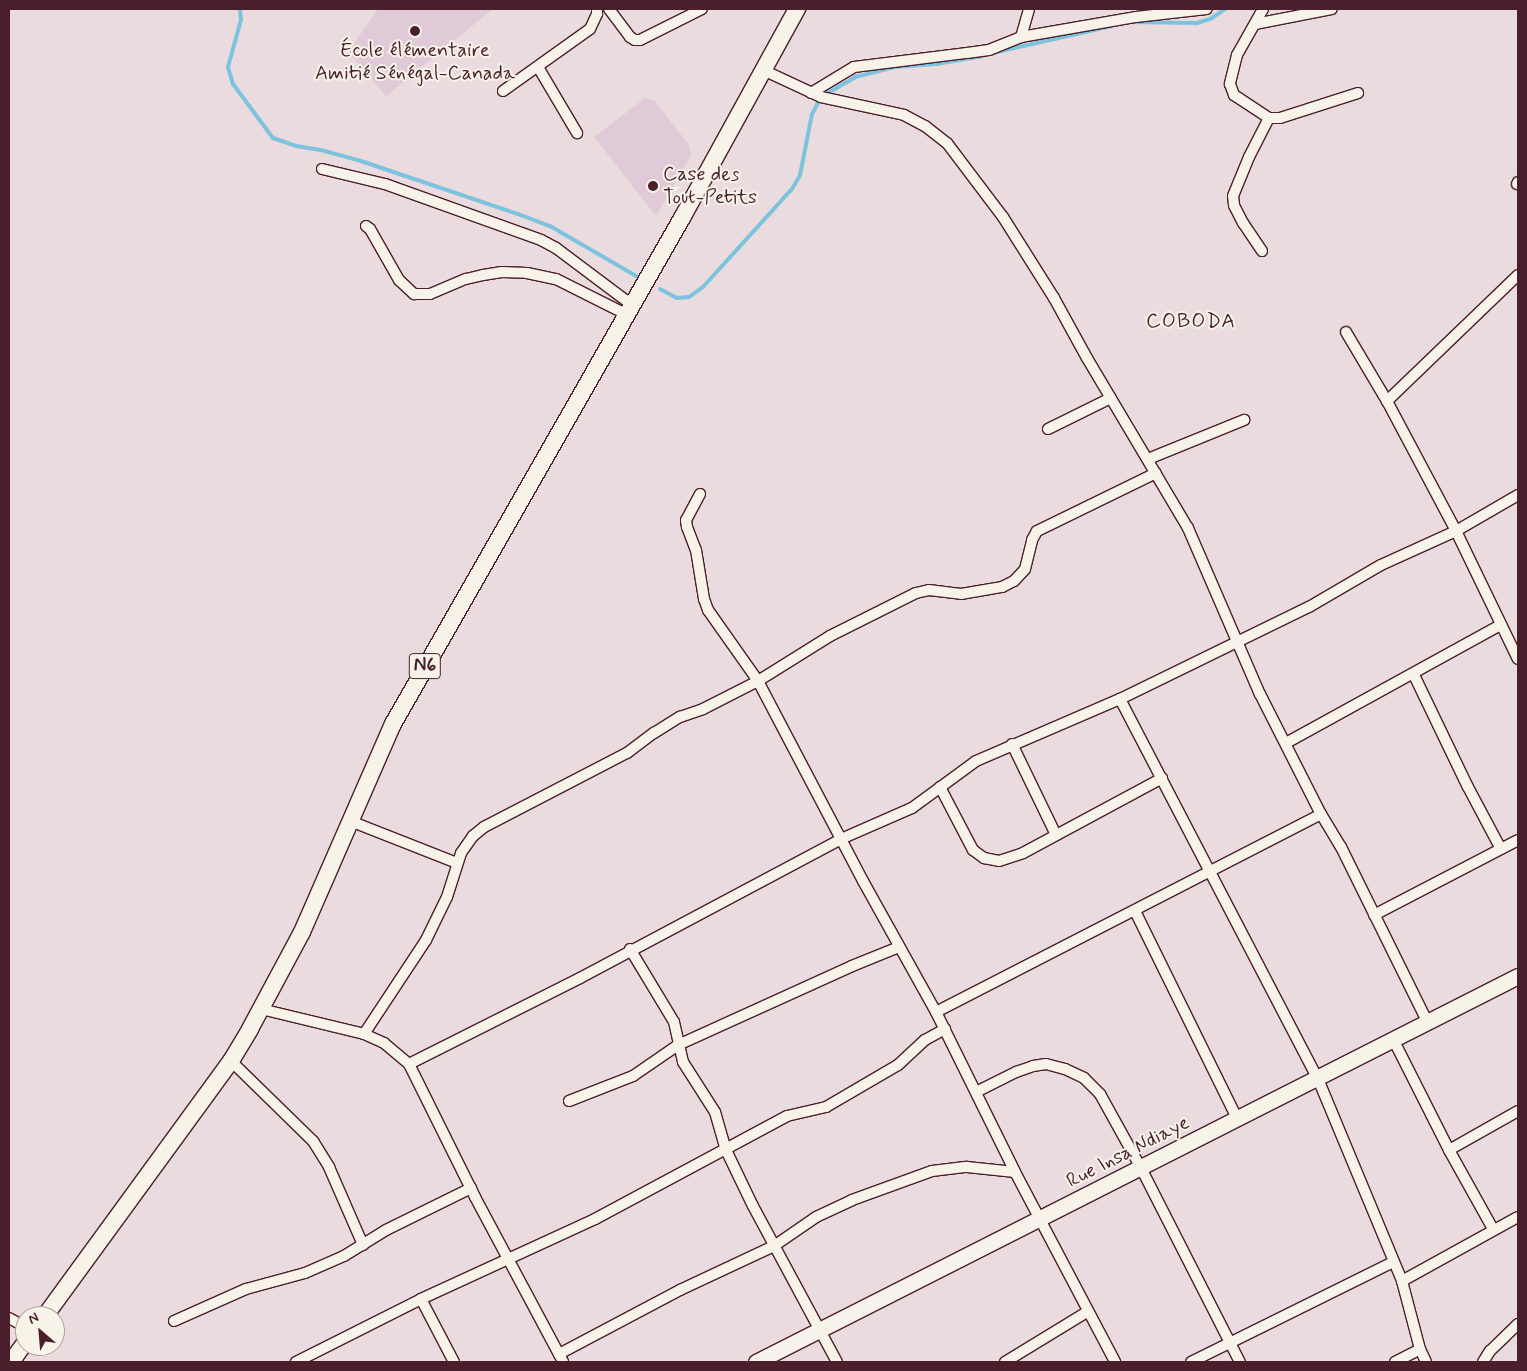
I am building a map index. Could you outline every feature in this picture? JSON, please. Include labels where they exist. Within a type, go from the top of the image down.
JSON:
[{"type":"main road","name":"N6","points":[[52,1306],[231,1061],[261,1009],[302,932],[393,724],[798,9]]},
{"type":"main road","name":"Rue Insa Ndiaye","points":[[756,1362],[1238,1120],[1518,976]]},
{"type":"street","points":[[503,91],[590,29],[597,14],[597,9]]},
{"type":"street","points":[[609,9],[630,37],[640,40],[702,9]]},
{"type":"street","points":[[1021,37],[1028,9]]},
{"type":"street","points":[[811,93],[854,67],[967,54],[988,50],[1021,37],[1136,17],[1207,9]]},
{"type":"street","points":[[1263,9],[1237,55],[1230,84],[1231,91],[1240,100],[1270,118],[1294,115],[1358,93]]},
{"type":"street","points":[[1255,24],[1332,9]]},
{"type":"street","points":[[538,67],[577,134]]},
{"type":"street","points":[[762,70],[821,97],[904,116],[925,126],[947,143],[1003,217],[1059,305],[1199,549],[1237,642],[1321,814],[1341,847],[1428,1023]]},
{"type":"street","points":[[1262,252],[1243,224],[1234,205],[1233,196],[1248,157],[1270,118]]},
{"type":"street","points":[[322,169],[385,184],[541,240],[556,248],[629,309]]},
{"type":"street","points":[[366,226],[370,229],[399,280],[414,294],[430,294],[466,279],[483,275],[502,272],[527,273],[556,279],[629,309]]},
{"type":"street","points":[[1387,401],[1518,275]]},
{"type":"street","points":[[1346,332],[1387,401],[1456,531],[1518,659]]},
{"type":"street","points":[[1048,428],[1111,398]]},
{"type":"street","points":[[1148,459],[1244,420]]},
{"type":"street","points":[[364,1034],[426,940],[447,896],[457,863],[466,845],[484,827],[627,753],[680,717],[704,709],[758,681],[830,636],[916,593],[929,590],[961,594],[1002,587],[1014,581],[1025,569],[1032,540],[1037,531],[1156,472]]},
{"type":"street","points":[[700,494],[686,520],[699,561],[704,599],[708,610],[758,681],[899,947],[945,1029],[1015,1172],[1115,1362]]},
{"type":"street","points":[[408,1064],[580,978],[630,949],[841,838],[912,808],[976,761],[1120,699],[1309,607],[1381,565],[1456,531],[1518,495]]},
{"type":"street","points":[[1286,743],[1414,675],[1502,625]]},
{"type":"street","points":[[1414,675],[1468,787],[1501,849]]},
{"type":"street","points":[[1120,699],[1318,1079],[1402,1281],[1420,1349],[1426,1362]]},
{"type":"street","points":[[1012,744],[1056,835]]},
{"type":"street","points":[[940,787],[973,850],[984,858],[999,861],[1023,853],[1162,778]]},
{"type":"street","points":[[936,1012],[1321,814]]},
{"type":"street","points":[[350,821],[457,863]]},
{"type":"street","points":[[1374,915],[1518,840]]},
{"type":"street","points":[[1135,911],[1238,1120]]},
{"type":"street","points":[[569,1101],[633,1076],[678,1046],[852,966],[899,947]]},
{"type":"street","points":[[630,949],[674,1022],[683,1062],[715,1112],[726,1150],[774,1246],[836,1362]]},
{"type":"street","points":[[261,1009],[364,1034],[384,1043],[408,1064],[561,1358],[680,1290],[774,1246],[816,1217],[852,1200],[932,1171],[967,1167],[1015,1172]]},
{"type":"street","points":[[296,1362],[507,1257],[595,1219],[788,1116],[826,1107],[898,1065],[925,1040],[945,1029]]},
{"type":"street","points":[[1394,1040],[1449,1150],[1493,1229]]},
{"type":"street","points":[[231,1061],[313,1141],[329,1167],[363,1245]]},
{"type":"street","points":[[976,1092],[1016,1072],[1046,1064],[1065,1068],[1084,1078],[1100,1094],[1141,1168],[1240,1362]]},
{"type":"street","points":[[1449,1150],[1518,1112]]},
{"type":"street","points":[[174,1321],[246,1289],[305,1273],[363,1245],[386,1230],[471,1188]]},
{"type":"street","points":[[1402,1281],[1493,1229],[1518,1217]]},
{"type":"street","points":[[1191,1362],[1393,1262]]},
{"type":"street","points":[[421,1299],[454,1362]]},
{"type":"street","points":[[1005,1362],[1087,1312]]},
{"type":"street","points":[[1483,1362],[1490,1351],[1518,1324]]},
{"type":"street","points":[[1395,1362],[1420,1349]]},
{"type":"shaded area","name":"École élémentaire Amitié Sénégal-Canada","points":[[378,9],[493,9],[386,96],[348,52]]},
{"type":"shaded area","name":"Case des Tout-Petits","points":[[645,98],[655,101],[689,145],[691,155],[656,216],[594,137]]},
{"type":"waterway","points":[[240,9],[241,20],[228,67],[233,84],[273,138],[296,146],[321,150],[361,161],[550,226],[638,277]]},
{"type":"waterway","points":[[1131,22],[1197,23],[1212,18],[1225,9]]},
{"type":"waterway","points":[[992,53],[1112,26]]},
{"type":"waterway","points":[[660,289],[677,298],[689,297],[703,287],[792,189],[800,175],[812,114],[821,97],[855,77],[895,67],[936,64],[983,56]]},
{"type":"place","name":"École élémentaire Amitié Sénégal-Canada","points":[[415,31]]},
{"type":"place","name":"Case des Tout-Petits","points":[[653,186]]},
{"type":"district","name":"COBODA","points":[[1191,321]]}]
